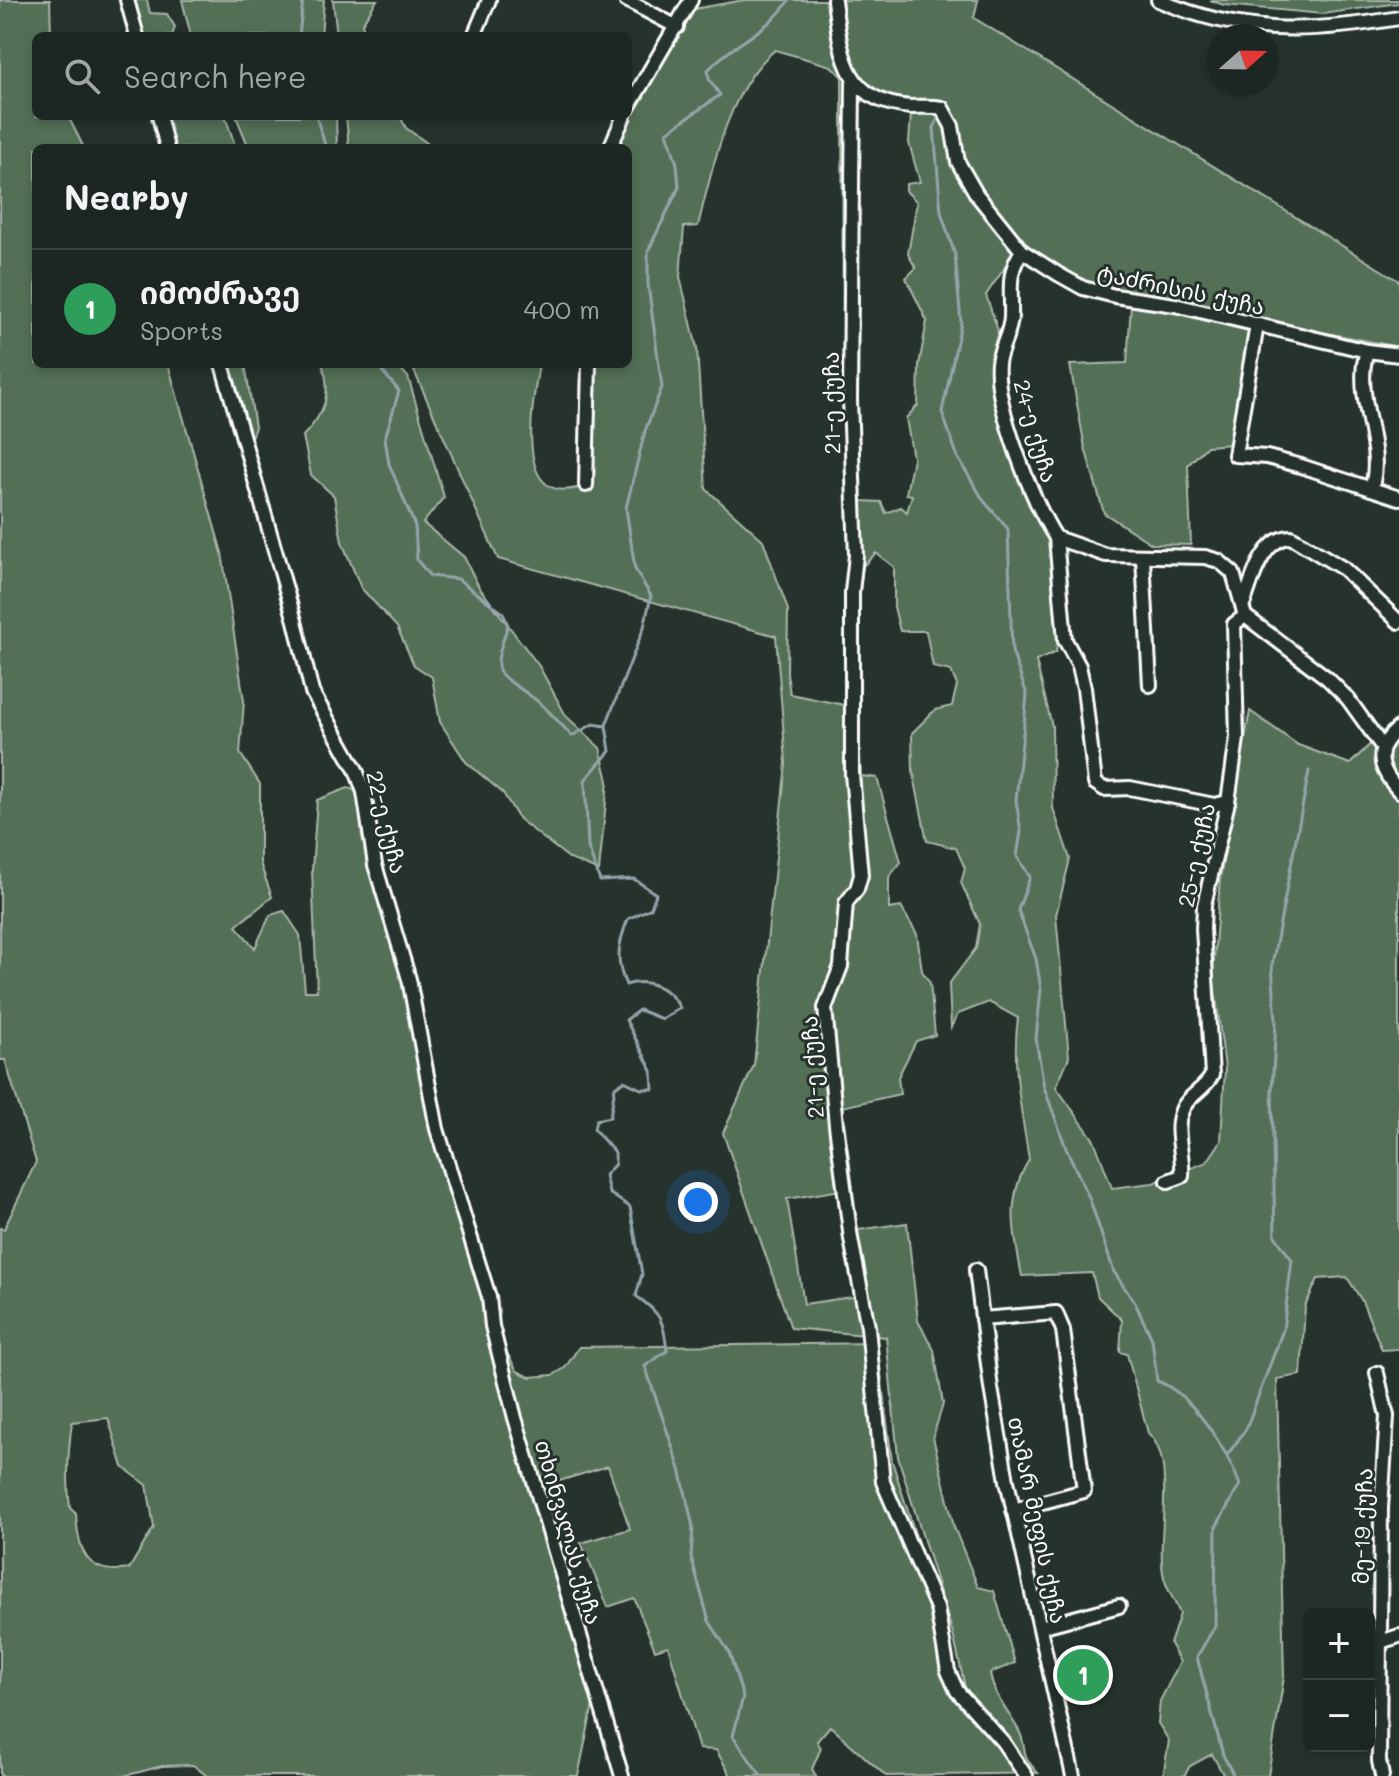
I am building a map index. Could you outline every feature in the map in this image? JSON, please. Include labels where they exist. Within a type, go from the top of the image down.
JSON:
[{"type":"street","points":[[127,0],[136,32]]},
{"type":"street","points":[[476,32],[489,0]]},
{"type":"street","points":[[626,0],[677,27]]},
{"type":"street","points":[[632,100],[691,0]]},
{"type":"street","points":[[834,0],[842,55],[853,82]]},
{"type":"street","points":[[1158,0],[1207,19],[1268,30],[1345,27],[1399,18]]},
{"type":"street","name":"ტაძრისის ქუჩა","points":[[853,82],[863,91],[894,103],[942,108],[952,126],[958,162],[1022,251],[1083,288],[1175,305],[1367,351],[1399,355]]},
{"type":"street","name":"21-ე ქუჩა","points":[[853,82],[849,145],[850,400],[856,555],[852,592],[852,774],[861,875],[857,889],[846,903],[841,966],[825,1008],[836,1125],[851,1239],[868,1327],[883,1482],[937,1608],[948,1671],[957,1691],[1003,1742],[1026,1776]]},
{"type":"street","points":[[160,120],[166,144]]},
{"type":"street","points":[[612,144],[622,120]]},
{"type":"street","name":"24-ე ქუჩა","points":[[1022,251],[1009,280],[1011,327],[998,366],[1009,424],[1026,480],[1056,538]]},
{"type":"street","points":[[1257,325],[1235,455],[1278,460],[1399,498]]},
{"type":"street","points":[[1367,351],[1363,389],[1376,467],[1371,489]]},
{"type":"street","name":"22-ე ქუჩა","points":[[223,368],[312,692],[364,792],[375,865],[409,979],[437,1129],[489,1297]]},
{"type":"street","points":[[586,485],[589,368]]},
{"type":"street","points":[[1244,602],[1265,553],[1275,543],[1291,537],[1344,569],[1399,622]]},
{"type":"street","points":[[1228,802],[1214,805],[1130,788],[1104,789],[1095,783],[1084,688],[1079,666],[1065,640],[1056,538],[1106,555],[1205,557],[1219,561],[1233,573],[1244,602],[1245,616],[1327,678],[1348,699],[1381,745],[1381,767],[1399,791]]},
{"type":"street","points":[[1143,558],[1150,685]]},
{"type":"street","name":"25-ე ქუჩა","points":[[1168,1181],[1182,1176],[1180,1114],[1189,1099],[1208,1083],[1212,1075],[1203,917],[1228,802],[1238,713],[1234,624],[1245,616]]},
{"type":"street","points":[[1381,745],[1399,728]]},
{"type":"street","name":"თამარ მეფის ქუჩა","points":[[976,1270],[991,1388],[1013,1510],[1073,1776]]},
{"type":"street","name":"თხინვალას ქუჩა","points":[[489,1297],[492,1326],[515,1418],[622,1776]]},
{"type":"street","points":[[982,1319],[1056,1313],[1063,1330],[1084,1491],[1013,1510]]},
{"type":"street","name":"მე-19 ქუჩა","points":[[1377,1373],[1387,1416],[1381,1508],[1382,1776]]},
{"type":"street","points":[[1040,1627],[1119,1606]]},
{"type":"street","points":[[1380,1642],[1399,1636]]},
{"type":"green space","points":[[0,0],[50,0],[51,32],[32,32],[32,120],[70,120],[82,144],[32,144],[32,368],[169,368],[222,553],[244,701],[240,753],[260,784],[260,863],[272,897],[236,926],[255,948],[270,915],[284,911],[300,935],[305,991],[317,991],[312,870],[317,800],[348,788],[358,791],[362,836],[407,997],[429,1128],[482,1292],[485,1323],[508,1416],[593,1705],[578,1776],[207,1776],[193,1765],[162,1766],[124,1776],[0,1776],[0,1228],[4,1229],[36,1162],[5,1060],[0,1060]],"holes":[[[108,1418],[123,1467],[147,1485],[154,1527],[129,1569],[114,1570],[93,1564],[82,1549],[76,1514],[70,1508],[68,1465],[72,1422]]]},
{"type":"green space","points":[[132,0],[147,0],[150,13],[167,14],[175,27],[173,32],[141,32]]},
{"type":"green space","points":[[182,0],[324,0],[321,32],[190,32]]},
{"type":"green space","points":[[333,0],[377,0],[362,24],[365,32],[337,32]]},
{"type":"green space","points":[[744,0],[978,0],[974,18],[1399,281],[1399,347],[1255,319],[1232,444],[1207,446],[1188,465],[1191,545],[1152,544],[1104,513],[1085,448],[1070,365],[1127,363],[1131,305],[1081,291],[1017,250],[986,295],[998,331],[992,353],[1003,427],[1022,483],[1056,559],[1063,599],[1056,652],[1036,661],[1052,726],[1053,808],[1070,859],[1056,915],[1069,1057],[1056,1087],[1094,1140],[1112,1188],[1153,1183],[1207,1162],[1221,1141],[1225,1068],[1213,974],[1220,879],[1250,711],[1298,745],[1350,764],[1399,716],[1399,1349],[1382,1350],[1362,1301],[1347,1277],[1318,1279],[1305,1306],[1301,1375],[1277,1379],[1284,1677],[1268,1776],[1224,1776],[1212,1754],[1190,1766],[1184,1776],[1163,1776],[1169,1741],[1158,1723],[1160,1701],[1180,1662],[1170,1644],[1180,1614],[1163,1573],[1162,1461],[1157,1445],[1148,1433],[1127,1354],[1120,1352],[1122,1320],[1098,1297],[1092,1273],[1022,1276],[1014,1231],[1014,1203],[1021,1174],[1029,1160],[1017,1071],[1018,1018],[989,1002],[958,1014],[951,1027],[949,984],[976,948],[980,924],[961,883],[965,868],[956,848],[927,841],[913,771],[912,733],[935,710],[952,706],[957,685],[951,671],[933,667],[926,631],[900,631],[894,607],[894,567],[876,553],[863,566],[854,629],[861,776],[877,778],[901,862],[889,877],[889,909],[901,907],[917,934],[922,971],[930,983],[935,1035],[916,1041],[898,1077],[900,1094],[842,1107],[853,1188],[787,1199],[804,1304],[866,1295],[858,1230],[907,1223],[918,1321],[934,1350],[943,1404],[933,1437],[954,1527],[978,1587],[994,1591],[1015,1663],[990,1673],[997,1696],[1021,1735],[1025,1754],[1038,1773],[886,1776],[830,1726],[817,1741],[821,1748],[812,1769],[816,1776],[731,1776],[716,1750],[699,1749],[668,1646],[655,1650],[634,1598],[608,1607],[581,1543],[630,1529],[608,1466],[540,1487],[500,1340],[517,1371],[530,1377],[553,1375],[565,1368],[579,1347],[877,1343],[892,1461],[947,1634],[958,1690],[988,1720],[965,1687],[953,1634],[898,1457],[886,1337],[791,1328],[723,1133],[754,1065],[786,763],[776,636],[498,559],[413,368],[538,368],[531,429],[537,471],[547,485],[564,490],[589,484],[593,368],[632,368],[632,144],[620,144],[629,120],[632,120],[632,111],[694,9]],"holes":[[[775,50],[831,66],[842,77],[843,348],[853,553],[849,706],[790,694],[787,674],[788,610],[763,540],[706,489],[697,348],[680,277],[684,227],[698,226],[724,131],[745,86],[759,66]],[[865,99],[897,112],[911,114],[909,143],[920,182],[906,184],[906,191],[917,202],[908,254],[916,268],[906,278],[927,321],[919,365],[918,405],[906,418],[913,458],[906,494],[912,495],[907,512],[901,507],[886,513],[881,502],[862,501],[856,495],[859,105]]]},
{"type":"green space","points":[[1210,0],[1399,0],[1399,3],[1323,14],[1224,5]]},
{"type":"green space","points":[[164,120],[226,120],[235,144],[169,144]]},
{"type":"green space","points":[[238,120],[336,120],[337,144],[247,144]]},
{"type":"green space","points":[[346,120],[402,120],[406,128],[428,144],[349,144]]},
{"type":"green space","points":[[229,368],[246,368],[255,427],[251,438]]},
{"type":"green space","points":[[323,368],[400,368],[408,377],[444,497],[423,523],[464,557],[479,587],[539,666],[566,716],[600,748],[608,781],[599,871],[570,859],[519,819],[503,793],[466,762],[440,722],[432,677],[414,665],[397,627],[361,588],[342,542],[334,496],[311,475],[303,436],[324,403]]},
{"type":"waterway","points":[[299,32],[303,0]]},
{"type":"waterway","points":[[606,725],[644,627],[651,596],[635,569],[626,508],[645,431],[662,387],[648,285],[648,251],[679,187],[677,164],[667,132],[720,95],[709,79],[708,70],[771,21],[789,0]]},
{"type":"waterway","points":[[940,113],[934,128],[941,212],[955,255],[961,323],[942,412],[958,458],[984,501],[1008,529],[1012,651],[1027,695],[1016,800],[1021,832],[1017,856],[1030,877],[1018,910],[1036,959],[1041,989],[1036,1039],[1044,1087],[1066,1148],[1090,1200],[1114,1272],[1135,1303],[1152,1339],[1157,1381],[1183,1397],[1207,1424],[1240,1485],[1216,1527],[1215,1626],[1197,1657],[1223,1755],[1234,1776]]},
{"type":"waterway","points":[[317,120],[325,144]]},
{"type":"waterway","points":[[382,368],[399,391],[385,438],[389,464],[415,526],[417,560],[430,576],[458,579],[503,613],[508,625],[499,656],[500,672],[541,704],[572,736],[593,724],[606,726],[610,751],[585,780],[588,847],[600,881],[634,879],[656,894],[651,908],[628,919],[620,944],[620,968],[626,985],[642,983],[657,986],[670,995],[680,1008],[662,1019],[639,1010],[626,1020],[652,1071],[653,1089],[641,1089],[624,1081],[615,1087],[610,1117],[596,1120],[594,1129],[615,1153],[615,1164],[605,1175],[609,1193],[630,1207],[642,1274],[636,1296],[656,1313],[664,1332],[667,1351],[645,1366],[680,1469],[693,1527],[691,1557],[709,1621],[729,1652],[743,1697],[733,1736],[761,1776]]},
{"type":"waterway","points":[[1228,1454],[1246,1429],[1283,1330],[1292,1260],[1275,1236],[1272,1090],[1276,1021],[1272,965],[1309,771]]},
{"type":"place","name":"იმოძრავე","points":[[1083,1675]]}]
